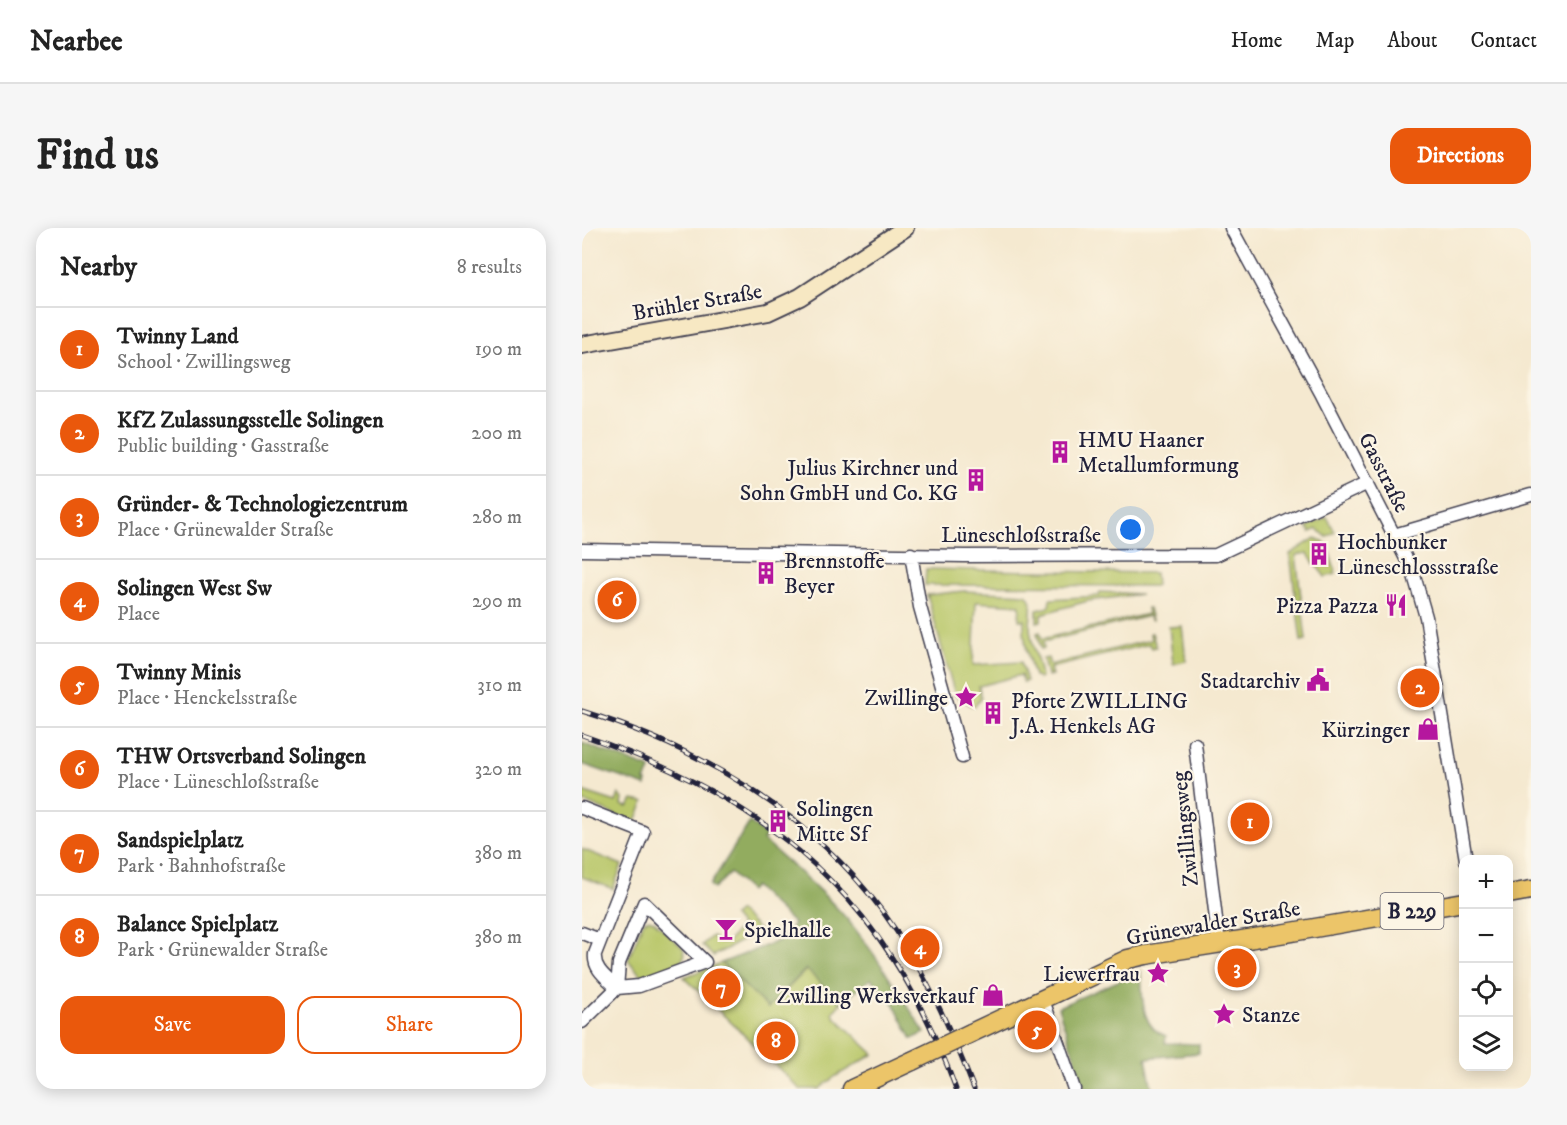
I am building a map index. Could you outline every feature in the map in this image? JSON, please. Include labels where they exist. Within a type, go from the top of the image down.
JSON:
[{"type":"main road","name":"Brühler Straße","points":[[582,345],[768,312],[800,297],[905,228]]},
{"type":"main road","points":[[1513,893],[1531,890]]},
{"type":"main road","name":"Grünewalder Straße","points":[[852,1089],[1128,959],[1459,903]]},
{"type":"street","name":"Gasstraße","points":[[1231,228],[1368,483],[1413,572],[1423,605],[1465,855]]},
{"type":"street","name":"Lüneschloßstraße","points":[[582,550],[1216,555],[1368,483]]},
{"type":"street","points":[[1394,535],[1531,495]]},
{"type":"street","name":"Lüneschloßstraße","points":[[911,554],[920,607],[962,757]]},
{"type":"street","name":"Zwillingsweg","points":[[1195,744],[1219,944]]},
{"type":"street","points":[[582,808],[643,832],[595,954],[595,964],[602,974],[616,988],[639,986],[705,962],[644,903],[619,963],[616,988],[582,1022]]},
{"type":"street","points":[[582,933],[600,940]]},
{"type":"street","points":[[1042,1000],[1074,1089]]},
{"type":"green space","points":[[1327,517],[1335,532],[1327,537],[1317,529],[1310,532],[1307,527]]},
{"type":"green space","points":[[1315,538],[1327,544],[1336,574],[1325,577],[1308,553],[1296,555],[1306,640],[1301,641],[1290,554]]},
{"type":"green space","points":[[926,569],[1155,573],[1156,586],[925,585]]},
{"type":"green space","points":[[964,591],[1026,594],[1029,597],[1030,632],[1041,678],[1034,676],[1025,642],[1024,620],[1019,620],[1020,605],[976,602],[973,665],[1021,662],[1027,681],[1023,682],[1021,675],[979,686],[981,698],[975,706],[955,695],[927,595]]},
{"type":"green space","points":[[1100,592],[1141,594],[1088,601],[1041,614],[1041,621],[1037,622],[1037,610],[1049,607],[1050,599],[1099,596]]},
{"type":"green space","points":[[1147,608],[1149,608],[1152,620],[1149,616],[1043,642],[1044,648],[1041,649],[1037,633],[1040,632],[1042,639],[1148,614]]},
{"type":"green space","points":[[1182,626],[1186,661],[1173,664],[1169,627]]},
{"type":"green space","points":[[1150,633],[1152,633],[1156,647],[1152,648],[1150,644],[1050,668],[1052,675],[1047,676],[1043,659],[1048,658],[1050,665],[1151,640]]},
{"type":"green space","points":[[582,743],[651,769],[645,781],[646,786],[582,764]]},
{"type":"green space","points":[[582,791],[616,802],[619,794],[623,799],[622,805],[628,807],[633,800],[644,802],[635,823],[582,801]]},
{"type":"green space","points":[[750,822],[766,836],[763,840],[817,888],[858,932],[925,1033],[912,1039],[890,997],[871,979],[841,1003],[806,969],[768,1008],[721,963],[778,941],[794,924],[754,886],[750,891],[730,873],[714,889],[710,885]]},
{"type":"green space","points":[[582,849],[622,865],[613,889],[582,877]]},
{"type":"green space","points":[[739,911],[760,931],[713,956],[702,945],[712,936],[720,943],[727,943],[741,926],[733,916]]},
{"type":"green space","points":[[649,919],[683,948],[685,955],[681,961],[647,978],[638,972],[628,960],[644,921]]},
{"type":"green space","points":[[721,963],[768,1008],[807,969],[841,1003],[833,1012],[835,1017],[874,1054],[836,1076],[819,1089],[800,1089],[684,977]]},
{"type":"green space","points":[[1141,971],[1144,1009],[1151,1025],[1157,1032],[1166,1036],[1165,1043],[1199,1044],[1199,1053],[1146,1058],[1152,1089],[1085,1089],[1058,1007]]},
{"type":"railway","points":[[582,711],[626,726],[710,764],[786,814],[821,844],[854,876],[897,932],[923,975],[974,1089]]},
{"type":"railway","points":[[582,735],[650,761],[711,791],[766,825],[814,865],[857,910],[895,962],[928,1022],[956,1089]]},
{"type":"place","name":"HMU Haaner Metallumformung","points":[[1060,452]]},
{"type":"place","name":"Julius Kirchner und Sohn GmbH und Co. KG","points":[[976,480]]},
{"type":"place","name":"Hochbunker Lüneschlossstraße","points":[[1319,554]]},
{"type":"place","name":"Brennstoffe Beyer","points":[[766,573]]},
{"type":"place","name":"THW Ortsverband Solingen","points":[[617,600]]},
{"type":"place","name":"Pizza Pazza","points":[[1396,605]]},
{"type":"place","name":"Stadtarchiv","points":[[1318,680]]},
{"type":"place","name":"KfZ Zulassungsstelle Solingen","points":[[1420,688]]},
{"type":"place","name":"Zwillinge","points":[[966,697]]},
{"type":"place","name":"Pforte ZWILLING J.A. Henkels AG","points":[[993,713]]},
{"type":"place","name":"Kürzinger","points":[[1428,729]]},
{"type":"place","name":"Solingen Mitte Sf","points":[[778,821]]},
{"type":"place","name":"Twinny Land","points":[[1250,822]]},
{"type":"place","name":"Spielhalle","points":[[726,929]]},
{"type":"place","name":"Solingen West Sw","points":[[920,948]]},
{"type":"place","name":"Gründer- & Technologiezentrum","points":[[1237,968]]},
{"type":"place","name":"Liewerfrau","points":[[1158,973]]},
{"type":"place","name":"Sandspielplatz","points":[[721,988]]},
{"type":"place","name":"Zwilling Werksverkauf","points":[[993,995]]},
{"type":"place","name":"Stanze","points":[[1224,1014]]},
{"type":"place","name":"Twinny Minis","points":[[1037,1030]]},
{"type":"place","name":"Balance Spielplatz","points":[[776,1041]]}]
